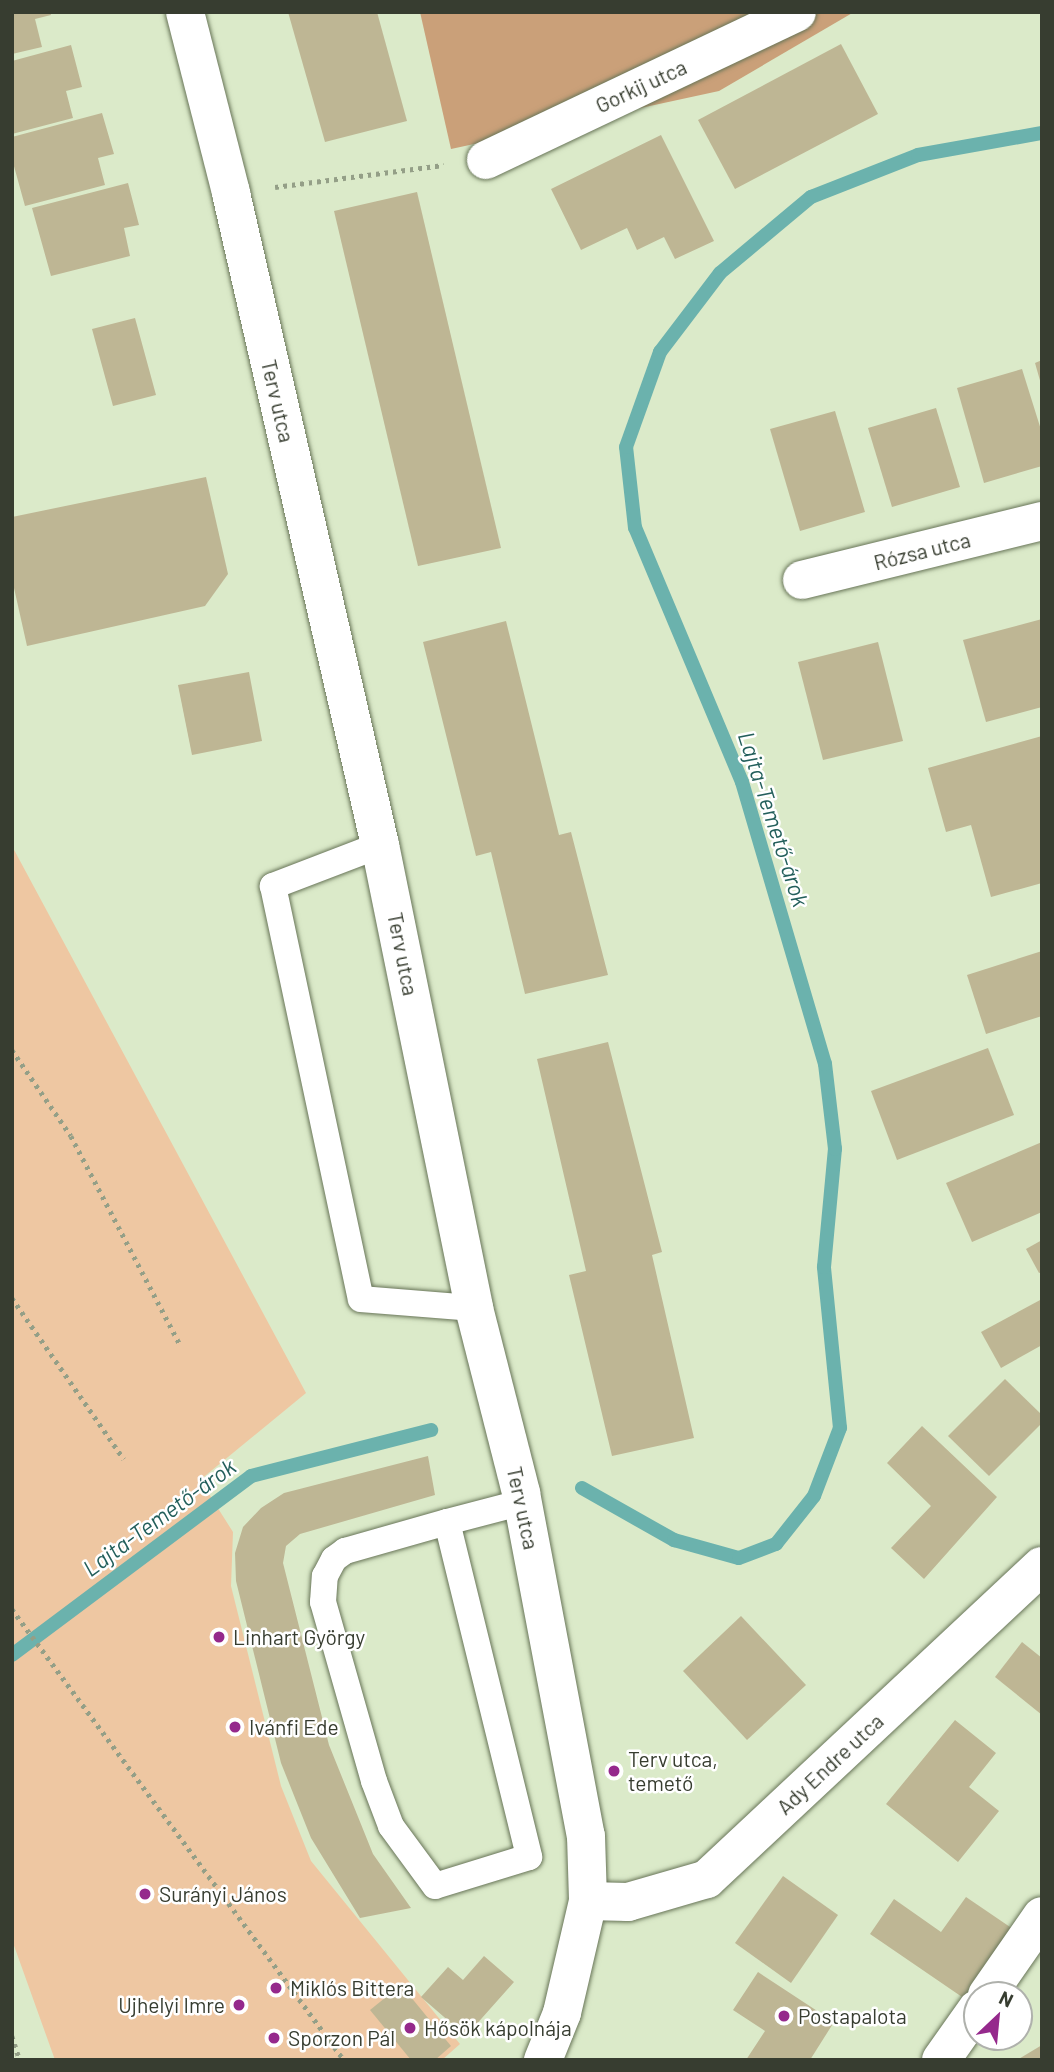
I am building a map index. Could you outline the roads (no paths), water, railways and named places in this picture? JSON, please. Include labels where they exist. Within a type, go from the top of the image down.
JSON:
[{"type":"street","name":"Terv utca","points":[[185,12],[230,193],[380,845],[474,1308],[523,1503],[586,1836],[588,1901],[562,2013],[543,2060]]},
{"type":"street","name":"Gorkij utca","points":[[486,160],[797,12]]},
{"type":"street","name":"Rózsa utca","points":[[802,580],[1042,522]]},
{"type":"street","name":"Ady Endre utca","points":[[588,1901],[628,1902],[707,1880],[1042,1566]]},
{"type":"street","points":[[997,1981],[1042,1916]]},
{"type":"street","points":[[942,2060],[963,2029]]},
{"type":"lane","points":[[380,845],[273,886],[361,1299],[474,1308]]},
{"type":"lane","points":[[447,1522],[529,1857],[435,1886],[391,1826],[374,1780],[323,1602],[325,1576],[334,1559],[345,1551],[447,1522],[523,1503]]},
{"type":"waterway","name":"Lajta-Temető-árok","points":[[582,1488],[674,1540],[739,1558],[776,1544],[814,1496],[840,1428],[824,1267],[835,1149],[825,1064],[742,782],[635,528],[626,447],[660,352],[720,273],[811,197],[918,155],[1042,133]]},
{"type":"waterway","name":"Lajta-Temető-árok","points":[[12,1655],[251,1476],[431,1430]]},
{"type":"place","name":"Linhart György","points":[[219,1637]]},
{"type":"place","name":"Ivánfi Ede","points":[[235,1727]]},
{"type":"place","name":"Terv utca, temető","points":[[614,1771]]},
{"type":"place","name":"Surányi János","points":[[145,1894]]},
{"type":"place","name":"Miklós Bittera","points":[[276,1988]]},
{"type":"place","name":"Ujhelyi Imre","points":[[239,2005]]},
{"type":"place","name":"Postapalota","points":[[784,2016]]},
{"type":"place","name":"Hősök kápolnája","points":[[410,2028]]},
{"type":"place","name":"Sporzon Pál","points":[[274,2038]]}]
